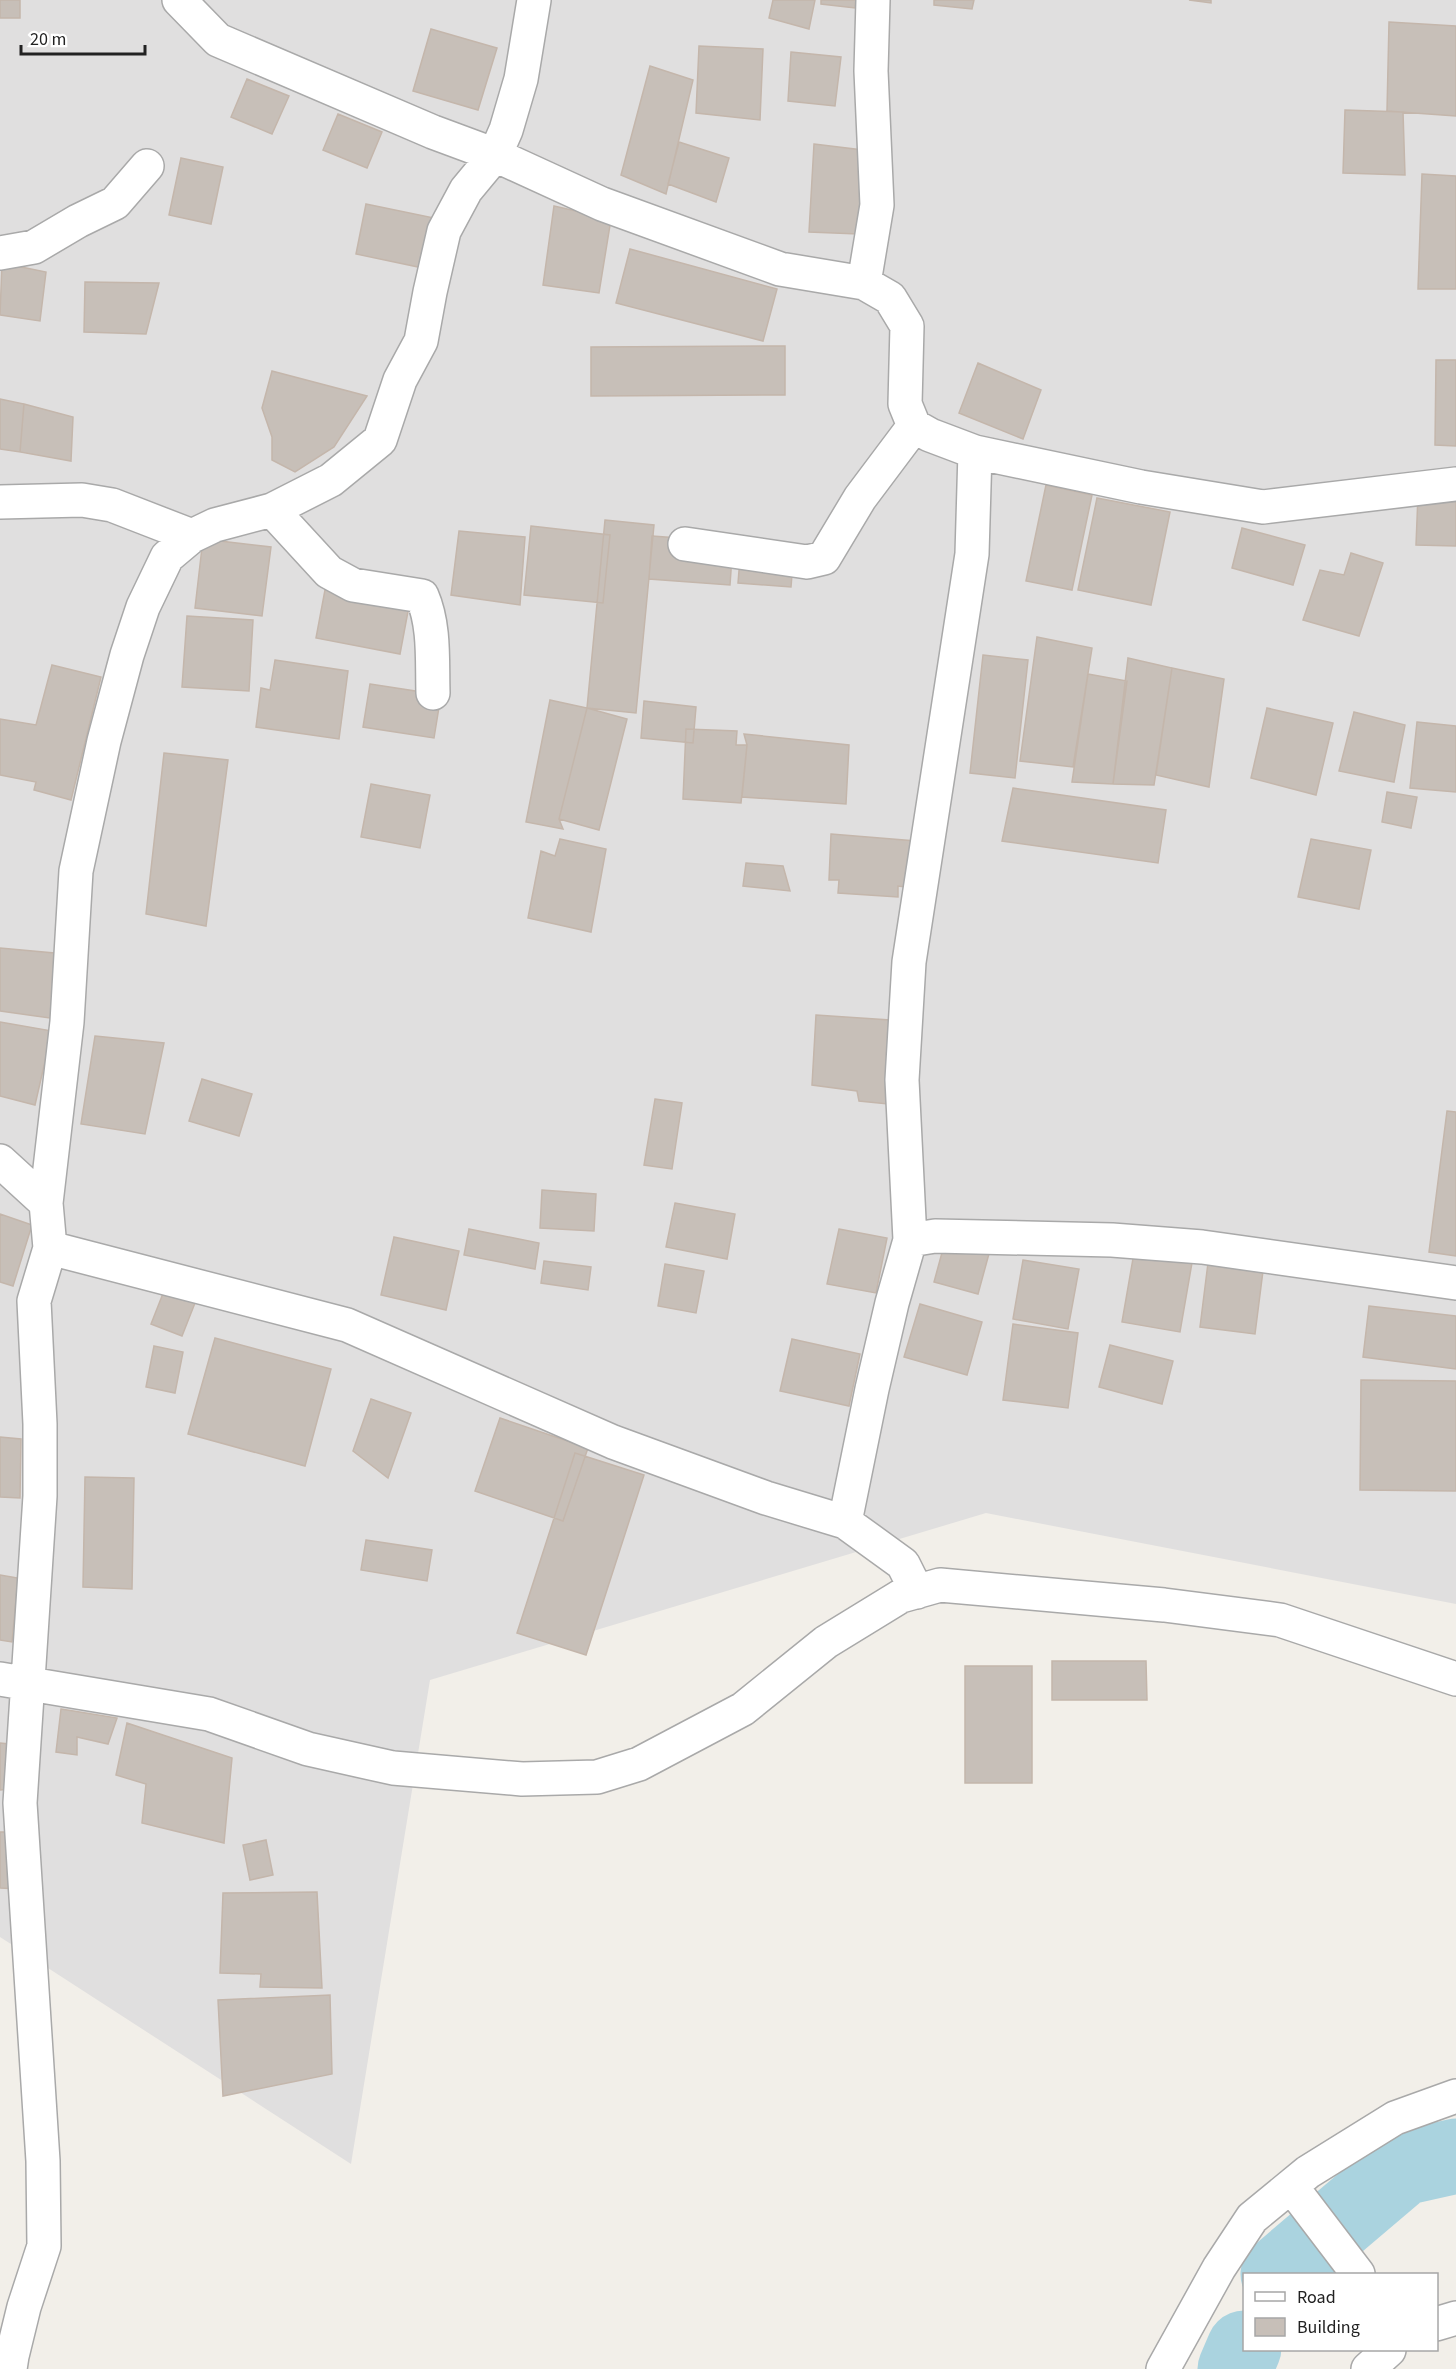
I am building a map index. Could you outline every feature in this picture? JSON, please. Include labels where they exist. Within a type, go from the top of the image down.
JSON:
[{"type":"street","points":[[179,0],[218,40],[433,132],[495,155],[602,204],[780,269],[864,283],[890,298],[907,326],[905,404],[914,426],[930,435],[975,452],[1141,487],[1263,507],[1456,484]]},
{"type":"street","points":[[10,2369],[24,2307],[44,2246],[43,2161],[13,1681],[40,1496],[40,1424],[34,1301],[50,1248],[46,1203],[67,1022],[76,872],[104,741],[127,655],[143,607],[167,557],[192,536],[215,525],[272,510],[331,480],[380,440],[400,380],[421,341],[444,231],[466,190],[495,155],[506,130],[520,79],[534,0]]},
{"type":"street","points":[[864,283],[878,205],[871,71],[873,0]]},
{"type":"street","points":[[0,253],[34,247],[78,221],[115,203],[147,166]]},
{"type":"street","points":[[685,544],[807,562],[824,558],[860,498],[914,426]]},
{"type":"street","points":[[845,1522],[872,1389],[892,1303],[910,1240],[902,1080],[909,962],[972,554],[975,452]]},
{"type":"street","points":[[0,502],[82,500],[112,505],[192,536]]},
{"type":"street","points":[[272,510],[329,572],[353,585],[422,596],[428,611],[432,642],[433,693]]},
{"type":"street","points":[[0,1161],[46,1203]]},
{"type":"street","points":[[910,1240],[935,1236],[1112,1240],[1191,1246],[1408,1275],[1456,1284]]},
{"type":"street","points":[[50,1248],[347,1325],[613,1442],[766,1498],[845,1522],[903,1564],[916,1592]]},
{"type":"street","points":[[13,1681],[209,1714],[308,1749],[393,1768],[522,1779],[597,1777],[639,1764],[743,1710],[826,1642],[901,1596],[940,1585],[1164,1605],[1280,1620],[1456,1679]]},
{"type":"street","points":[[1163,2369],[1219,2268],[1252,2218],[1293,2190],[1308,2172],[1395,2118],[1456,2096]]},
{"type":"street","points":[[1293,2190],[1357,2273]]},
{"type":"street","points":[[1438,2324],[1456,2318]]},
{"type":"street","points":[[1368,2369],[1387,2351]]},
{"type":"shaded area","points":[[0,0],[1456,0],[1456,1604],[986,1513],[430,1680],[351,2164],[0,1937]]},
{"type":"building","points":[[0,0],[20,0],[20,18],[0,18]]},
{"type":"building","points":[[773,0],[815,0],[809,29],[769,18]]},
{"type":"building","points":[[821,0],[856,0],[855,8],[821,4]]},
{"type":"building","points":[[934,0],[974,0],[972,9],[934,5]]},
{"type":"building","points":[[1189,0],[1211,0],[1211,3]]},
{"type":"building","points":[[1389,22],[1456,26],[1456,116],[1387,111]]},
{"type":"building","points":[[431,29],[497,48],[478,110],[413,91]]},
{"type":"building","points":[[699,46],[763,49],[760,120],[696,113]]},
{"type":"building","points":[[791,52],[841,57],[835,106],[788,101]]},
{"type":"building","points":[[650,66],[693,80],[666,194],[621,175]]},
{"type":"building","points":[[247,79],[289,96],[272,134],[231,117]]},
{"type":"building","points":[[1345,110],[1403,112],[1405,175],[1343,173]]},
{"type":"building","points":[[338,114],[382,132],[367,168],[323,150]]},
{"type":"building","points":[[679,142],[729,158],[716,202],[668,184]]},
{"type":"building","points":[[814,144],[871,151],[858,234],[809,232]]},
{"type":"building","points":[[181,158],[223,167],[211,224],[169,215]]},
{"type":"building","points":[[1422,174],[1456,176],[1456,289],[1418,289]]},
{"type":"building","points":[[366,204],[434,218],[423,268],[356,254]]},
{"type":"building","points":[[554,206],[611,219],[599,293],[543,285]]},
{"type":"building","points":[[630,249],[777,289],[763,341],[616,303]]},
{"type":"building","points":[[2,263],[46,272],[40,321],[0,315]]},
{"type":"building","points":[[85,282],[159,283],[146,334],[84,332]]},
{"type":"building","points":[[785,346],[785,395],[591,396],[591,347]]},
{"type":"building","points":[[1436,360],[1456,360],[1456,446],[1435,445]]},
{"type":"building","points":[[978,363],[1041,390],[1023,439],[959,413]]},
{"type":"building","points":[[272,371],[367,396],[334,447],[295,472],[272,460],[272,437],[262,408]]},
{"type":"building","points":[[0,399],[24,404],[20,452],[0,449]]},
{"type":"building","points":[[24,404],[73,417],[71,461],[20,452]]},
{"type":"building","points":[[1046,485],[1092,495],[1072,590],[1026,581]]},
{"type":"building","points":[[1418,495],[1456,496],[1456,546],[1416,545]]},
{"type":"building","points":[[1097,498],[1170,512],[1151,605],[1078,590]]},
{"type":"building","points":[[605,520],[654,525],[636,713],[587,708]]},
{"type":"building","points":[[531,526],[610,535],[603,603],[524,595]]},
{"type":"building","points":[[1242,528],[1305,545],[1293,585],[1232,568]]},
{"type":"building","points":[[459,531],[525,537],[520,605],[451,595]]},
{"type":"building","points":[[652,536],[733,542],[730,585],[649,579]]},
{"type":"building","points":[[203,539],[271,547],[262,616],[195,608]]},
{"type":"building","points":[[741,546],[794,550],[791,587],[738,583]]},
{"type":"building","points":[[1351,553],[1383,563],[1359,636],[1303,620],[1320,570],[1344,575]]},
{"type":"building","points":[[325,590],[409,606],[400,654],[316,638]]},
{"type":"building","points":[[187,616],[253,620],[249,691],[182,687]]},
{"type":"building","points":[[1037,637],[1092,648],[1073,767],[1020,761]]},
{"type":"building","points":[[983,655],[1028,660],[1015,778],[970,773]]},
{"type":"building","points":[[1128,658],[1172,668],[1154,785],[1113,784]]},
{"type":"building","points":[[275,660],[348,671],[339,739],[256,727],[261,688],[270,690]]},
{"type":"building","points":[[52,665],[101,677],[71,800],[34,790],[36,782],[0,775],[0,719],[36,725]]},
{"type":"building","points":[[1172,668],[1224,679],[1209,787],[1156,775]]},
{"type":"building","points":[[1088,674],[1127,681],[1113,784],[1072,782]]},
{"type":"building","points":[[370,684],[441,695],[434,738],[363,727]]},
{"type":"building","points":[[550,700],[587,708],[559,819],[563,829],[526,822]]},
{"type":"building","points":[[644,701],[696,707],[693,743],[641,738]]},
{"type":"building","points":[[587,708],[627,719],[599,830],[559,819]]},
{"type":"building","points":[[1267,708],[1333,723],[1316,795],[1251,778]]},
{"type":"building","points":[[1354,712],[1405,725],[1394,782],[1339,771]]},
{"type":"building","points":[[1417,722],[1456,726],[1456,792],[1410,788]]},
{"type":"building","points":[[686,729],[737,731],[736,745],[747,745],[741,803],[683,799]]},
{"type":"building","points":[[744,734],[849,745],[846,804],[742,797],[747,745]]},
{"type":"building","points":[[164,753],[228,760],[206,926],[146,914]]},
{"type":"building","points":[[371,784],[430,795],[420,848],[361,837]]},
{"type":"building","points":[[1013,788],[1166,810],[1158,863],[1002,841]]},
{"type":"building","points":[[1387,792],[1417,797],[1411,828],[1382,822]]},
{"type":"building","points":[[831,834],[916,841],[913,888],[898,886],[898,897],[838,893],[839,880],[829,880]]},
{"type":"building","points":[[560,839],[606,849],[591,932],[528,918],[541,851],[555,856]]},
{"type":"building","points":[[1311,839],[1371,850],[1359,909],[1298,897]]},
{"type":"building","points":[[746,863],[783,866],[790,891],[743,886]]},
{"type":"building","points":[[0,948],[65,954],[57,1019],[0,1011]]},
{"type":"building","points":[[816,1015],[890,1020],[888,1104],[859,1101],[857,1091],[812,1085]]},
{"type":"building","points":[[0,1022],[52,1031],[35,1105],[0,1096]]},
{"type":"building","points":[[95,1036],[164,1043],[145,1134],[81,1124]]},
{"type":"building","points":[[202,1079],[252,1094],[239,1136],[189,1121]]},
{"type":"building","points":[[655,1099],[682,1103],[672,1169],[644,1165]]},
{"type":"building","points":[[1447,1111],[1456,1112],[1456,1256],[1429,1252]]},
{"type":"building","points":[[542,1190],[596,1194],[594,1231],[540,1228]]},
{"type":"building","points":[[675,1203],[735,1214],[727,1259],[666,1247]]},
{"type":"building","points":[[0,1214],[32,1225],[13,1286],[0,1282]]},
{"type":"building","points":[[469,1229],[539,1243],[535,1269],[464,1255]]},
{"type":"building","points":[[839,1229],[887,1238],[876,1293],[827,1284]]},
{"type":"building","points":[[394,1237],[459,1251],[446,1310],[381,1295]]},
{"type":"building","points":[[946,1238],[990,1250],[978,1294],[934,1282]]},
{"type":"building","points":[[1135,1247],[1193,1257],[1180,1332],[1122,1322]]},
{"type":"building","points":[[1209,1255],[1264,1263],[1255,1334],[1200,1327]]},
{"type":"building","points":[[1023,1260],[1079,1269],[1068,1329],[1013,1319]]},
{"type":"building","points":[[544,1261],[591,1267],[588,1290],[541,1283]]},
{"type":"building","points":[[665,1264],[704,1271],[696,1313],[658,1306]]},
{"type":"building","points":[[164,1291],[195,1303],[182,1336],[151,1324]]},
{"type":"building","points":[[920,1304],[982,1322],[967,1375],[904,1357]]},
{"type":"building","points":[[1369,1306],[1456,1316],[1456,1369],[1363,1357]]},
{"type":"building","points":[[1013,1324],[1078,1333],[1068,1408],[1003,1400]]},
{"type":"building","points":[[215,1338],[331,1369],[305,1466],[188,1434]]},
{"type":"building","points":[[792,1339],[860,1354],[849,1406],[780,1391]]},
{"type":"building","points":[[1110,1345],[1173,1361],[1162,1404],[1099,1387]]},
{"type":"building","points":[[154,1346],[183,1352],[175,1393],[146,1387]]},
{"type":"building","points":[[1361,1380],[1456,1381],[1456,1491],[1360,1490]]},
{"type":"building","points":[[371,1399],[411,1413],[388,1478],[353,1451]]},
{"type":"building","points":[[500,1418],[588,1448],[563,1521],[475,1491]]},
{"type":"building","points":[[0,1437],[21,1439],[20,1498],[0,1497]]},
{"type":"building","points":[[575,1453],[644,1475],[586,1655],[517,1633]]},
{"type":"building","points":[[85,1477],[134,1478],[132,1589],[83,1587]]},
{"type":"building","points":[[366,1540],[432,1550],[427,1581],[361,1570]]},
{"type":"building","points":[[0,1575],[18,1578],[12,1642],[0,1640]]},
{"type":"building","points":[[1052,1661],[1146,1661],[1147,1700],[1052,1700]]},
{"type":"building","points":[[965,1666],[1032,1666],[1032,1783],[965,1783]]},
{"type":"building","points":[[61,1709],[117,1718],[108,1744],[77,1737],[77,1755],[56,1752]]},
{"type":"building","points":[[127,1723],[232,1758],[224,1843],[142,1823],[146,1784],[116,1775]]},
{"type":"building","points":[[0,1743],[9,1744],[9,1789],[0,1790]]},
{"type":"building","points":[[0,1832],[16,1832],[18,1889],[0,1888]]},
{"type":"building","points":[[266,1840],[273,1875],[250,1880],[243,1845]]},
{"type":"building","points":[[317,1892],[322,1988],[260,1987],[261,1974],[220,1973],[223,1893]]},
{"type":"building","points":[[330,1995],[332,2074],[223,2096],[218,2000]]},
{"type":"waterway","points":[[1279,2273],[1403,2168],[1456,2156]]},
{"type":"waterway","points":[[1235,2369],[1243,2350]]}]
